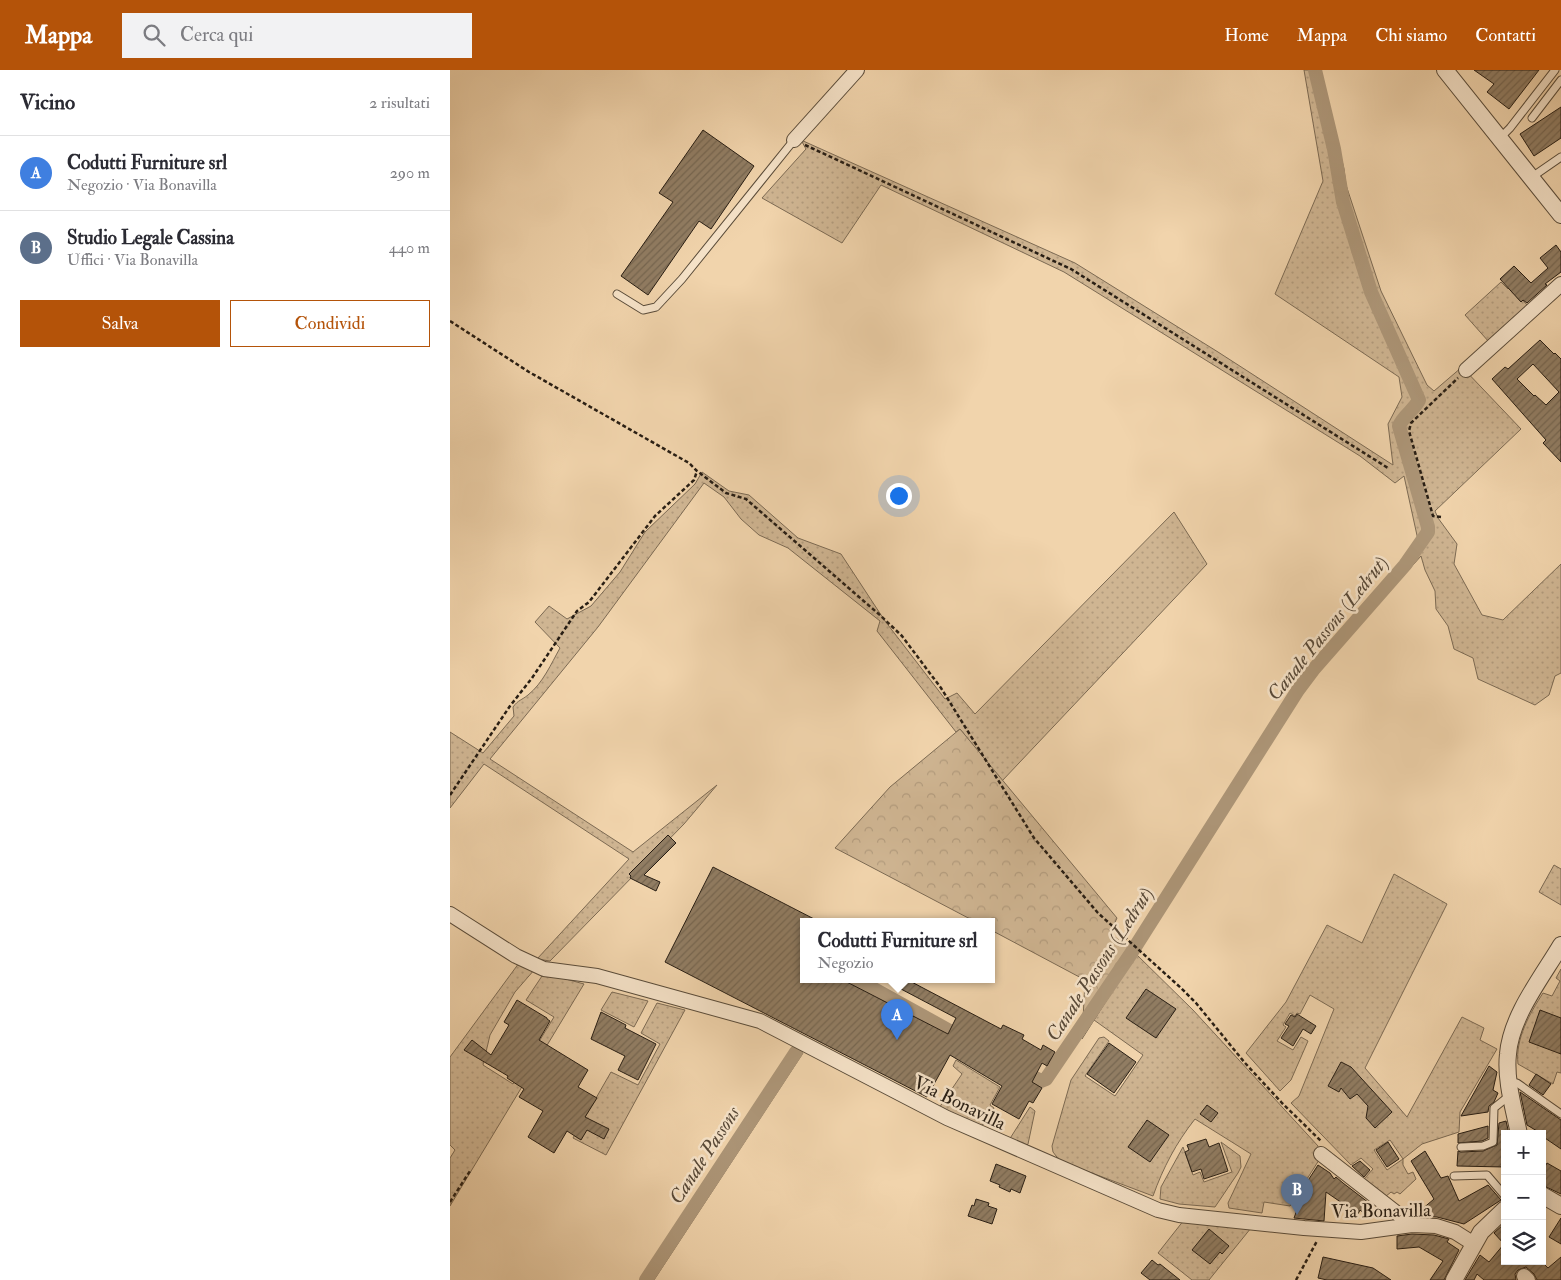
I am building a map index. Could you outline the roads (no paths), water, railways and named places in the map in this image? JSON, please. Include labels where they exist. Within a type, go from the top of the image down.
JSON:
[{"type":"street","points":[[794,140],[857,70]]},
{"type":"street","points":[[1445,70],[1561,215]]},
{"type":"street","points":[[1466,370],[1561,284]]},
{"type":"street","name":"Via Bonavilla","points":[[450,914],[516,956],[544,970],[598,976],[760,1021],[947,1118],[1158,1210],[1179,1215],[1362,1232],[1412,1225],[1436,1226],[1455,1232],[1474,1244]]},
{"type":"street","points":[[1518,1130],[1511,1088],[1508,1055],[1511,1036],[1529,998],[1561,945]]},
{"type":"street","points":[[1324,1151],[1412,1225]]},
{"type":"street","points":[[1546,1197],[1561,1206]]},
{"type":"street","points":[[1454,1280],[1481,1232],[1501,1212]]},
{"type":"lane","points":[[1500,138],[1555,70]]},
{"type":"lane","points":[[1532,118],[1561,80]]},
{"type":"lane","points":[[617,294],[643,310],[656,307],[682,279],[794,140]]},
{"type":"lane","points":[[1532,177],[1561,157]]},
{"type":"lane","points":[[1461,1147],[1483,1146],[1493,1142],[1494,1108],[1511,1088],[1517,1084],[1561,1114]]},
{"type":"lane","points":[[1454,1176],[1486,1175],[1501,1192]]},
{"type":"waterway","name":"Canale Passons (Ledrut)","points":[[1018,1068],[1041,1081],[1046,1079],[1130,955],[1298,690],[1313,670],[1405,565],[1428,532],[1399,426],[1419,400],[1371,292],[1343,202],[1334,149],[1315,70]]},
{"type":"waterway","name":"Canale Passons (Ledrut)","points":[[863,983],[966,1040]]},
{"type":"waterway","name":"Canale Passons","points":[[646,1280],[796,1052]]},
{"type":"place","name":"Codutti Furniture srl","points":[[897,1040]]},
{"type":"place","name":"Studio Legale Cassina","points":[[1297,1215]]}]
